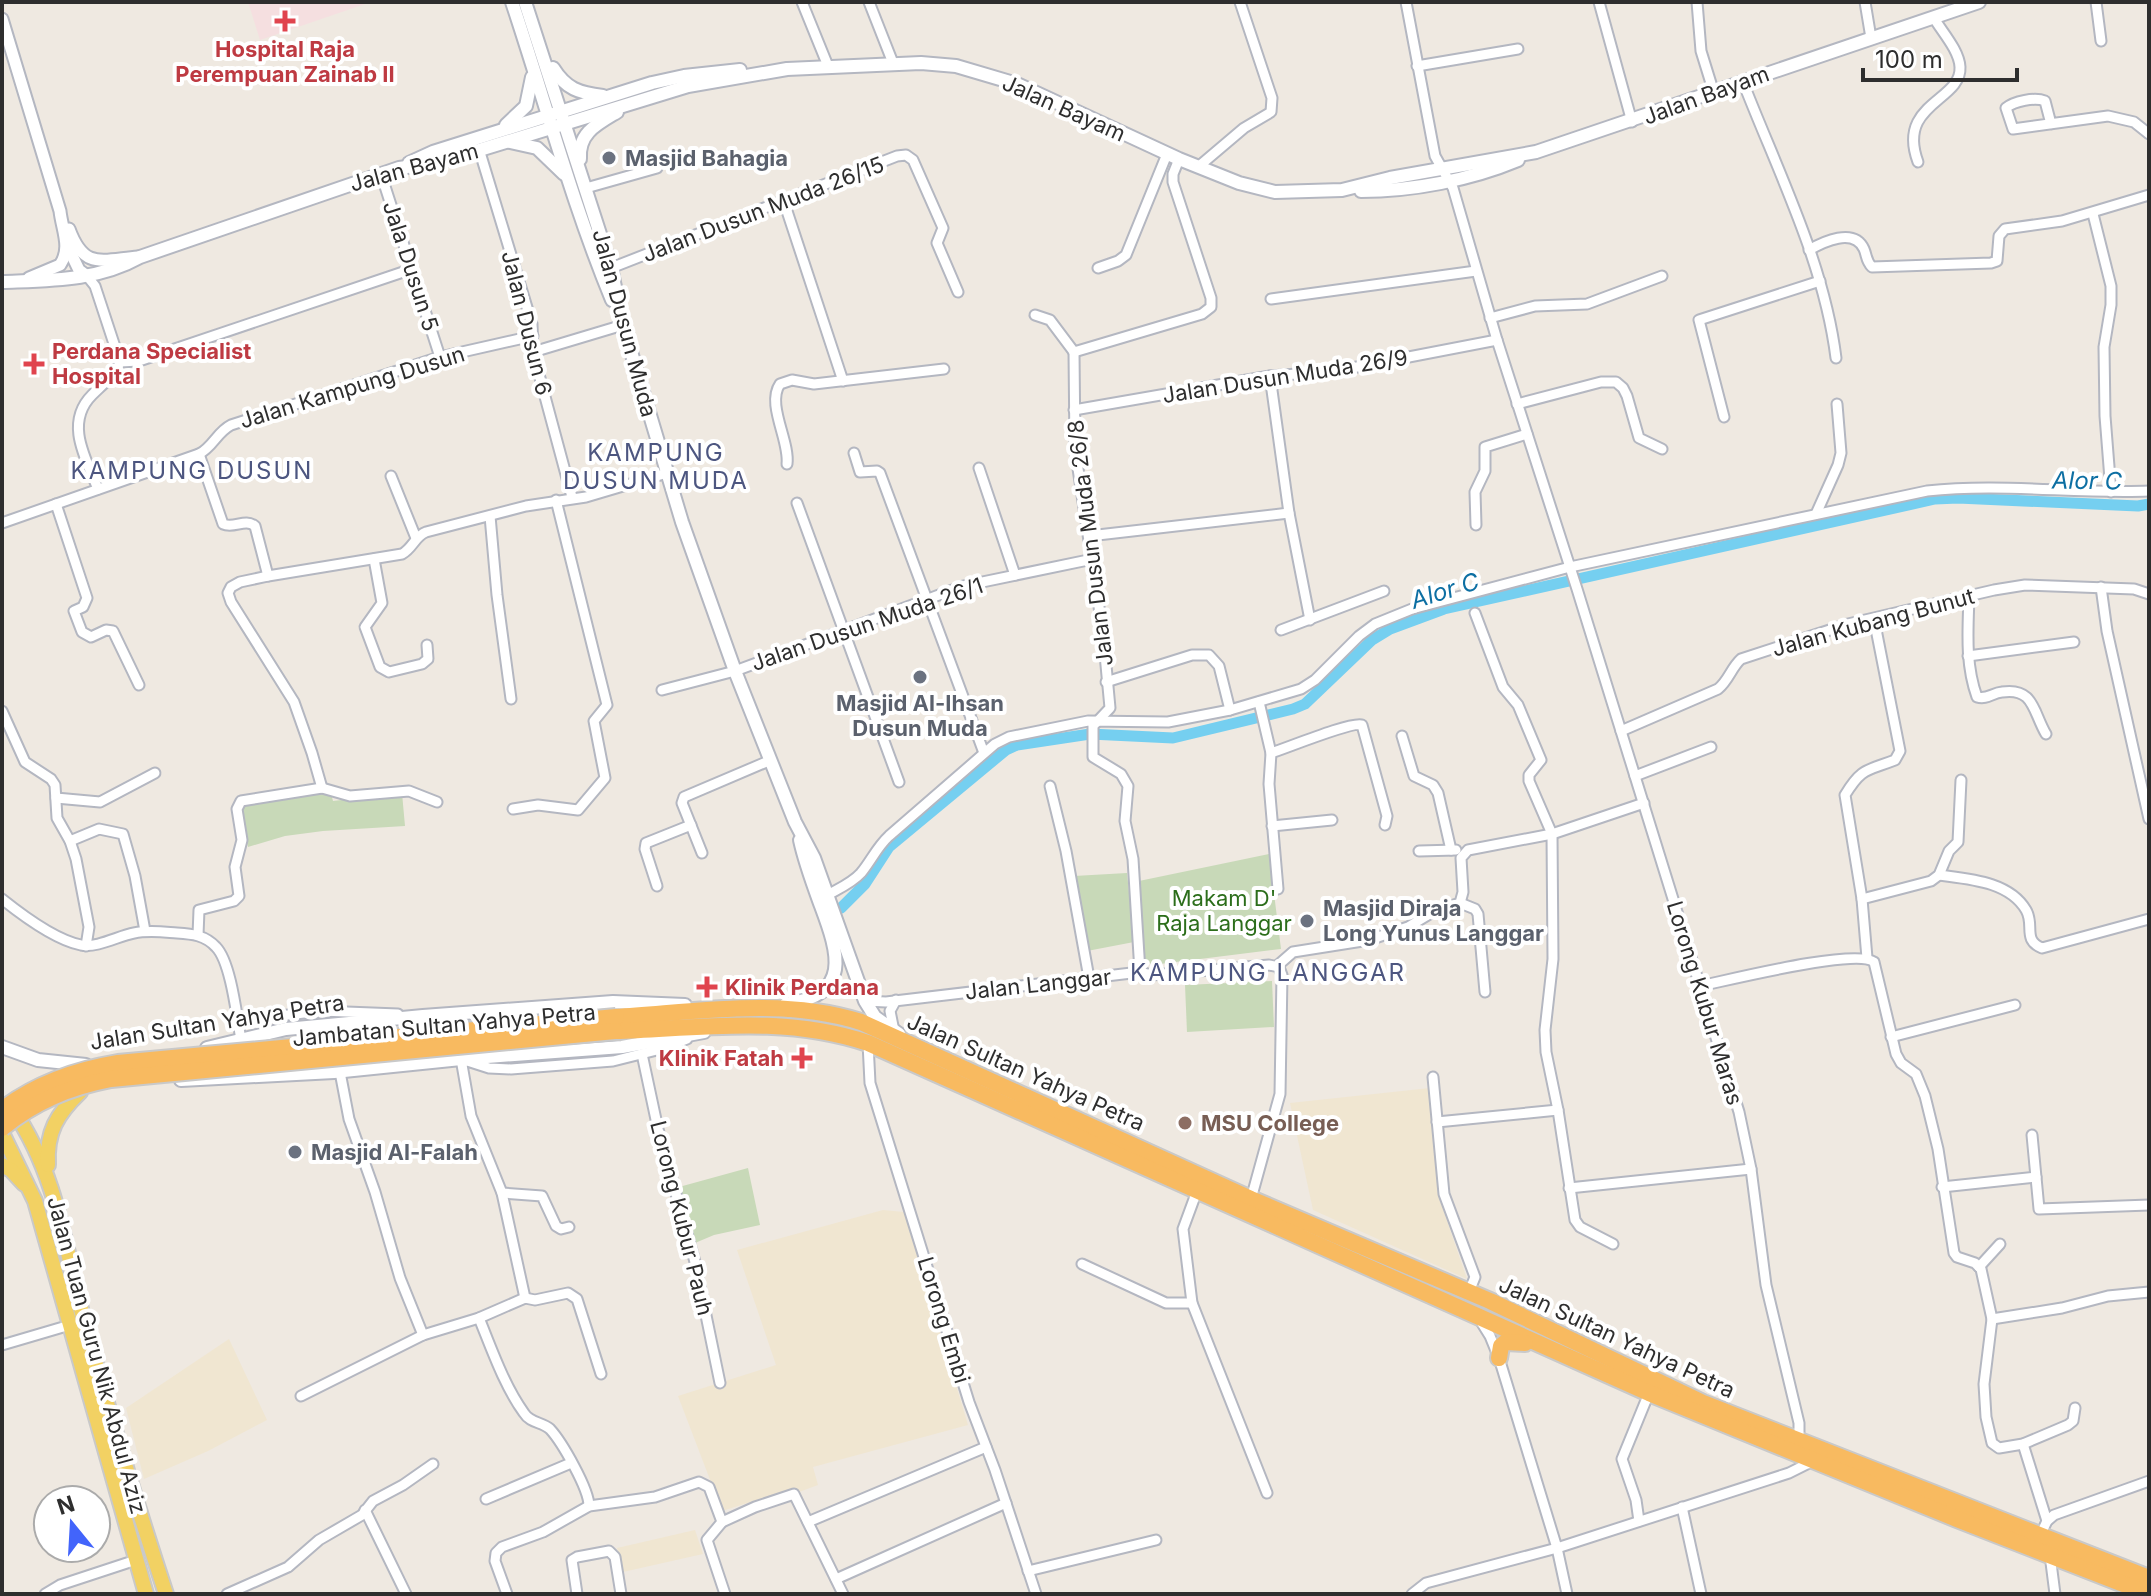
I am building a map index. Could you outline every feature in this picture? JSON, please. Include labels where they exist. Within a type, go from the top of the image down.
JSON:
[{"type":"highway","points":[[616,1024],[756,1008]]},
{"type":"highway","name":"Jalan Sultan Yahya Petra","points":[[756,1008],[816,1012],[847,1018],[918,1047],[1251,1199],[1490,1301],[1675,1391],[1799,1441],[2044,1528],[2149,1578]]},
{"type":"highway","points":[[616,1024],[726,1027]]},
{"type":"highway","name":"Jambatan Sultan Yahya Petra","points":[[3,1102],[58,1078],[118,1063],[616,1024]]},
{"type":"highway","name":"Jambatan Sultan Yahya Petra","points":[[2,1132],[37,1102],[72,1088],[111,1079],[616,1024]]},
{"type":"highway","name":"Jalan Sultan Yahya Petra","points":[[726,1027],[810,1027],[868,1043],[1649,1393],[2149,1594]]},
{"type":"highway","points":[[1499,1358],[1501,1346],[1506,1342],[1538,1344]]},
{"type":"main road","points":[[512,2],[535,50],[549,122],[580,183]]},
{"type":"main road","name":"Jalan Dusun Muda","points":[[525,2],[535,50],[564,117],[580,183],[611,268],[623,325],[667,473],[735,671],[795,822],[829,894],[865,1001],[875,1017],[918,1047]]},
{"type":"main road","name":"Jalan Bayam","points":[[564,117],[634,102],[688,86],[787,69],[893,63],[956,66],[1017,84],[1173,157],[1239,183],[1275,192],[1342,190],[1498,168],[1536,152],[1979,2]]},
{"type":"main road","points":[[535,50],[567,87],[586,94],[610,96]]},
{"type":"main road","points":[[485,135],[514,120],[526,106],[532,85],[535,50]]},
{"type":"main road","points":[[399,168],[433,152],[485,135],[549,122],[610,96],[684,76],[719,71],[787,69]]},
{"type":"main road","points":[[623,325],[598,266],[580,183],[579,155],[586,134],[634,102]]},
{"type":"main road","name":"Jalan Bayam","points":[[2,282],[50,281],[120,268],[140,257],[381,174],[399,168],[437,163],[505,141],[549,122]]},
{"type":"main road","points":[[505,141],[537,148],[580,183]]},
{"type":"main road","name":"Jalan Dusun Muda","points":[[756,1008],[808,1001],[829,986],[837,964],[831,933],[805,861],[795,822]]},
{"type":"main road","name":"Jalan Sultan Yahya Petra","points":[[3,1102],[56,1073],[86,1065],[185,1052],[286,1029],[620,1002],[756,1008]]},
{"type":"main road","name":"Jalan Sultan Yahya Petra","points":[[2,1132],[41,1108],[80,1092],[145,1082],[340,1072],[622,1047],[726,1027]]},
{"type":"main road","points":[[262,1035],[239,1051],[239,1064],[285,1075]]},
{"type":"main road","points":[[2,1047],[38,1060],[86,1065]]},
{"type":"main road","points":[[49,1181],[47,1147],[50,1132],[64,1108],[80,1092]]},
{"type":"main road","name":"Jalan Tuan Guru Nik Abdul Aziz","points":[[3,1102],[20,1120],[38,1150],[49,1181],[84,1320],[166,1594]]},
{"type":"main road","name":"Jalan Tuan Guru Nik Abdul Aziz","points":[[2,1132],[35,1201],[146,1594]]},
{"type":"main road","points":[[2,1165],[19,1177],[35,1201]]},
{"type":"street","points":[[802,2],[828,66]]},
{"type":"street","points":[[869,2],[893,63]]},
{"type":"street","points":[[1198,167],[1244,128],[1271,112],[1272,98],[1240,2]]},
{"type":"street","name":"Lorong Kubur Maras","points":[[1406,2],[1435,156],[1444,174],[1572,570],[1739,1112],[1751,1169],[1766,1285],[1799,1423],[1799,1441]]},
{"type":"street","points":[[1599,2],[1632,122]]},
{"type":"street","points":[[1697,2],[1701,51],[1714,93]]},
{"type":"street","points":[[1865,2],[1871,38]]},
{"type":"street","points":[[2096,2],[2101,41]]},
{"type":"street","points":[[1918,162],[1912,138],[1915,126],[1960,73],[1956,54],[1934,18]]},
{"type":"street","points":[[2,19],[60,211],[66,241],[79,270],[95,286],[120,362],[116,371],[84,405],[77,428],[98,489]]},
{"type":"street","points":[[1417,66],[1518,49]]},
{"type":"street","points":[[1743,82],[1820,281],[1836,358]]},
{"type":"street","points":[[2051,124],[2045,101],[2040,99],[2006,108],[2013,129],[2051,124],[2108,116],[2134,122],[2149,134]]},
{"type":"street","name":"Jalan Dusun 6","points":[[479,149],[532,324],[533,352],[572,497]]},
{"type":"street","name":"Jalan Dusun Muda 26/15","points":[[611,268],[897,156],[911,157],[943,228],[937,243],[958,292]]},
{"type":"street","points":[[1098,268],[1126,255],[1173,157]]},
{"type":"street","points":[[1035,315],[1050,320],[1074,352],[1202,314],[1211,307],[1211,298],[1173,182],[1173,157]]},
{"type":"street","points":[[580,183],[657,168]]},
{"type":"street","name":"Jala Dusun 5","points":[[381,174],[440,357]]},
{"type":"street","points":[[1809,250],[1829,239],[1850,238],[1863,247],[1867,263],[1872,267],[1991,263],[1997,261],[1999,236],[2005,229],[2093,214],[2149,195]]},
{"type":"street","points":[[784,202],[843,381]]},
{"type":"street","name":"Jalan Bayam","points":[[60,211],[76,247],[87,257],[106,260],[140,257]]},
{"type":"street","points":[[2093,214],[2111,286],[2104,347],[2111,492]]},
{"type":"street","name":"Jalan Bayam","points":[[17,281],[60,265],[65,258],[66,241]]},
{"type":"street","points":[[120,362],[139,361],[412,269]]},
{"type":"street","points":[[1271,299],[1476,271]]},
{"type":"street","points":[[1490,318],[1535,306],[1587,304],[1662,276]]},
{"type":"street","points":[[1724,417],[1699,320],[1820,281]]},
{"type":"street","points":[[533,352],[623,325]]},
{"type":"street","name":"Jalan Kampung Dusun","points":[[2,523],[199,454],[207,450],[231,425],[440,357],[533,336]]},
{"type":"street","name":"Jalan Dusun Muda 26/9","points":[[1074,410],[1270,376],[1336,371],[1497,340]]},
{"type":"street","name":"Jalan Dusun Muda 26/8","points":[[1074,352],[1075,449],[1103,633],[1109,710],[1095,724]]},
{"type":"street","points":[[787,464],[776,388],[780,384],[792,380],[814,384],[944,369]]},
{"type":"street","points":[[1270,376],[1289,513],[1310,620]]},
{"type":"street","points":[[1517,404],[1601,382],[1616,382],[1627,396],[1639,438],[1662,449]]},
{"type":"street","points":[[1816,514],[1841,453],[1837,404]]},
{"type":"street","points":[[1476,525],[1475,492],[1485,471],[1485,447],[1527,434]]},
{"type":"street","points":[[854,453],[860,472],[880,472],[984,753]]},
{"type":"street","points":[[199,454],[223,524],[228,526],[247,522],[255,526],[268,576]]},
{"type":"street","points":[[979,468],[1015,575]]},
{"type":"street","points":[[322,788],[294,702],[229,597],[234,584],[402,554],[426,532],[556,500],[586,497],[667,473]]},
{"type":"street","points":[[391,476],[416,538]]},
{"type":"street","points":[[829,894],[849,884],[889,836],[984,753],[1009,737],[1095,724],[1168,722],[1260,705],[1301,689],[1315,680],[1375,624],[1463,593],[1927,491],[1957,488],[2149,491]]},
{"type":"street","points":[[513,809],[538,805],[578,810],[605,778],[594,721],[607,705],[556,500]]},
{"type":"street","points":[[797,503],[899,782]]},
{"type":"street","points":[[56,504],[87,598],[83,607],[74,611],[82,632],[91,637],[106,630],[113,631],[139,685]]},
{"type":"street","points":[[1089,536],[1289,513]]},
{"type":"street","points":[[490,516],[511,699]]},
{"type":"street","points":[[374,559],[382,603],[365,627],[380,667],[389,672],[424,663],[428,659],[427,645]]},
{"type":"street","name":"Jalan Dusun Muda 26/1","points":[[662,690],[735,671],[969,584],[1093,559]]},
{"type":"street","name":"Jalan Kubang Bunut","points":[[1621,731],[1718,689],[1741,659],[1793,640],[2025,585],[2134,589],[2149,594]]},
{"type":"street","points":[[2101,587],[2107,631],[2149,819]]},
{"type":"street","points":[[1281,630],[1384,591]]},
{"type":"street","points":[[1969,596],[1968,656],[1977,697],[2002,692],[2025,694],[2030,698],[2046,734]]},
{"type":"street","points":[[1475,613],[1503,687],[1518,705],[1540,753],[1541,760],[1529,775],[1529,781],[1552,834],[1553,959],[1545,1030],[1546,1052],[1578,1226],[1613,1244]]},
{"type":"street","points":[[1874,619],[1900,751],[1895,760],[1857,776],[1845,795],[1862,899],[1867,958],[1875,966],[1891,1037],[1901,1063],[1916,1074],[1925,1096],[1938,1149],[1954,1253],[1979,1267],[1992,1319],[1984,1384],[1986,1417],[1992,1443],[1999,1448],[2023,1444],[2068,1425],[2073,1421],[2075,1408]]},
{"type":"street","points":[[1968,656],[2074,642]]},
{"type":"street","points":[[1106,682],[1192,655],[1209,655],[1219,666],[1230,710]]},
{"type":"street","points":[[1260,705],[1271,753],[1269,784],[1278,889]]},
{"type":"street","points":[[2,711],[25,762],[55,785],[57,818],[76,859],[89,927],[86,946]]},
{"type":"street","points":[[1095,724],[1092,745],[1095,759],[1121,774],[1128,786],[1125,821],[1133,859],[1140,972]]},
{"type":"street","points":[[1271,753],[1351,724],[1362,725],[1387,816],[1385,825]]},
{"type":"street","points":[[1402,736],[1414,776],[1433,785],[1438,793],[1451,850]]},
{"type":"street","points":[[1635,776],[1711,747]]},
{"type":"street","points":[[702,853],[682,803],[684,797],[771,760]]},
{"type":"street","points":[[56,798],[100,802],[155,773]]},
{"type":"street","points":[[1862,899],[1923,885],[1939,875],[1949,851],[1958,842],[1961,780]]},
{"type":"street","points":[[1050,786],[1066,851],[1089,978]]},
{"type":"street","points":[[198,935],[199,910],[234,901],[239,896],[235,867],[242,840],[237,809],[244,799],[322,788],[350,796],[409,791],[437,802]]},
{"type":"street","points":[[1419,851],[1464,852],[1552,834],[1644,803]]},
{"type":"street","points":[[1272,826],[1332,820]]},
{"type":"street","points":[[657,886],[645,849],[646,843],[691,825]]},
{"type":"street","points":[[70,841],[99,829],[123,834],[135,876],[145,931]]},
{"type":"street","points":[[1460,903],[1463,898],[1461,858],[1464,852]]},
{"type":"street","points":[[1939,875],[1991,883],[2016,899],[2027,911],[2030,939],[2042,948],[2149,919]]},
{"type":"street","points":[[2,899],[28,919],[86,946],[145,931],[198,935],[215,945],[222,956],[241,1040]]},
{"type":"street","points":[[1251,1199],[1280,1094],[1282,975],[1277,966],[1293,952],[1369,940],[1408,927],[1433,912],[1460,903],[1475,909],[1478,914],[1485,992]]},
{"type":"street","points":[[1700,986],[1819,962],[1867,958]]},
{"type":"street","name":"Jalan Langgar","points":[[865,1001],[1140,972],[1152,975],[1277,966]]},
{"type":"street","points":[[894,1031],[890,1011],[896,1000]]},
{"type":"street","points":[[1891,1037],[2015,1005]]},
{"type":"street","points":[[238,1021],[321,1011],[381,1012],[415,1017]]},
{"type":"street","points":[[525,1298],[502,1193],[471,1116],[461,1059],[489,1068],[511,1069],[616,1060],[666,1048],[705,1032]]},
{"type":"street","name":"Lorong Embi","points":[[868,1043],[870,1083],[965,1389],[1036,1594]]},
{"type":"street","name":"Lorong Kubur Pauh","points":[[642,1054],[658,1129],[695,1262],[720,1383]]},
{"type":"street","points":[[340,1072],[349,1119],[375,1192],[400,1278],[423,1335]]},
{"type":"street","points":[[1433,1077],[1444,1194],[1475,1277],[1469,1292]]},
{"type":"street","points":[[1437,1122],[1558,1110]]},
{"type":"street","points":[[2032,1135],[2039,1209],[2149,1205]]},
{"type":"street","points":[[1569,1188],[1751,1169]]},
{"type":"street","points":[[1942,1187],[2036,1177]]},
{"type":"street","points":[[1197,1191],[1183,1236],[1192,1303],[1267,1493]]},
{"type":"street","points":[[502,1193],[542,1196],[556,1226],[561,1229],[569,1227]]},
{"type":"street","points":[[1979,1267],[2000,1244]]},
{"type":"street","points":[[1082,1264],[1166,1303],[1192,1303]]},
{"type":"street","points":[[1992,1319],[2062,1308],[2108,1296],[2149,1292]]},
{"type":"street","points":[[301,1396],[423,1335],[479,1318],[525,1298],[535,1300],[562,1293],[574,1296],[580,1305],[601,1374]]},
{"type":"street","points":[[1490,1301],[1486,1321],[1499,1358]]},
{"type":"street","points":[[479,1318],[495,1359],[524,1414],[548,1428],[571,1463],[589,1498],[589,1506]]},
{"type":"street","points":[[1486,1321],[1557,1548],[1567,1594]]},
{"type":"street","points":[[2,1345],[70,1325]]},
{"type":"street","points":[[1639,1521],[1636,1500],[1622,1459],[1649,1393]]},
{"type":"street","points":[[2023,1444],[2044,1528]]},
{"type":"street","points":[[808,1522],[986,1447]]},
{"type":"street","points":[[1412,1594],[1417,1587],[1426,1583],[1557,1548],[1789,1473],[1813,1461]]},
{"type":"street","points":[[486,1499],[571,1463]]},
{"type":"street","points":[[227,1594],[288,1567],[319,1540],[357,1519],[373,1501],[433,1464]]},
{"type":"street","points":[[2044,1528],[2054,1515],[2149,1481]]},
{"type":"street","points":[[507,1594],[495,1561],[498,1550],[547,1530],[589,1506],[655,1497],[699,1482],[709,1487],[722,1522]]},
{"type":"street","points":[[723,1594],[707,1540],[722,1522],[794,1494],[843,1594]]},
{"type":"street","points":[[836,1579],[1006,1503]]},
{"type":"street","points":[[1682,1507],[1701,1594]]},
{"type":"street","points":[[365,1510],[406,1594]]},
{"type":"street","points":[[1028,1571],[1156,1540]]},
{"type":"street","points":[[577,1594],[572,1560],[609,1551],[615,1557],[621,1594]]},
{"type":"street","points":[[2050,1555],[2055,1594]]},
{"type":"street","points":[[45,1594],[60,1585],[136,1560]]},
{"type":"shaded area","name":"Hospital Raja Perempuan Zainab II","points":[[248,2],[371,2],[260,40]]},
{"type":"shaded area","points":[[1430,1088],[1438,1195],[1467,1279],[1313,1210],[1290,1103]]},
{"type":"shaded area","points":[[883,1210],[904,1212],[968,1425],[813,1467],[818,1485],[799,1492],[795,1488],[722,1511],[678,1396],[776,1365],[737,1250]]},
{"type":"shaded area","points":[[229,1339],[267,1420],[208,1451],[144,1479],[126,1408]]},
{"type":"shaded area","points":[[695,1530],[703,1554],[623,1572],[617,1548]]},
{"type":"green space","points":[[330,790],[333,801],[402,793],[405,826],[285,836],[248,847],[240,808],[248,802]]},
{"type":"green space","name":"Makam D' Raja Langgar","points":[[1269,854],[1281,949],[1152,965],[1142,957],[1139,881]]},
{"type":"green space","name":"Makam D' Raja Langgar","points":[[1127,873],[1134,942],[1087,951],[1074,876]]},
{"type":"green space","points":[[1272,981],[1274,1027],[1187,1032],[1185,985]]},
{"type":"green space","points":[[748,1168],[760,1225],[714,1235],[695,1243],[679,1187]]},
{"type":"waterway","name":"Alor C","points":[[841,908],[865,884],[889,847],[1006,750],[1017,745],[1090,734],[1173,738],[1293,709],[1305,704],[1372,640],[1390,629],[1444,609],[1935,499],[2149,504]]},
{"type":"place","name":"Hospital Raja Perempuan Zainab II","points":[[285,21]]},
{"type":"place","name":"Masjid Bahagia","points":[[609,158]]},
{"type":"place","name":"Perdana Specialist Hospital","points":[[34,364]]},
{"type":"place","name":"Masjid Al-Ihsan Dusun Muda","points":[[920,677]]},
{"type":"place","name":"Masjid Diraja Long Yunus Langgar","points":[[1307,921]]},
{"type":"place","name":"Klinik Perdana","points":[[707,987]]},
{"type":"place","name":"Klinik Fatah","points":[[802,1058]]},
{"type":"place","name":"MSU College","points":[[1185,1123]]},
{"type":"place","name":"Masjid Al-Falah","points":[[295,1152]]},
{"type":"district","name":"KAMPUNG DUSUN MUDA","points":[[656,467]]},
{"type":"district","name":"KAMPUNG DUSUN","points":[[192,471]]},
{"type":"district","name":"KAMPUNG LANGGAR","points":[[1268,973]]}]
